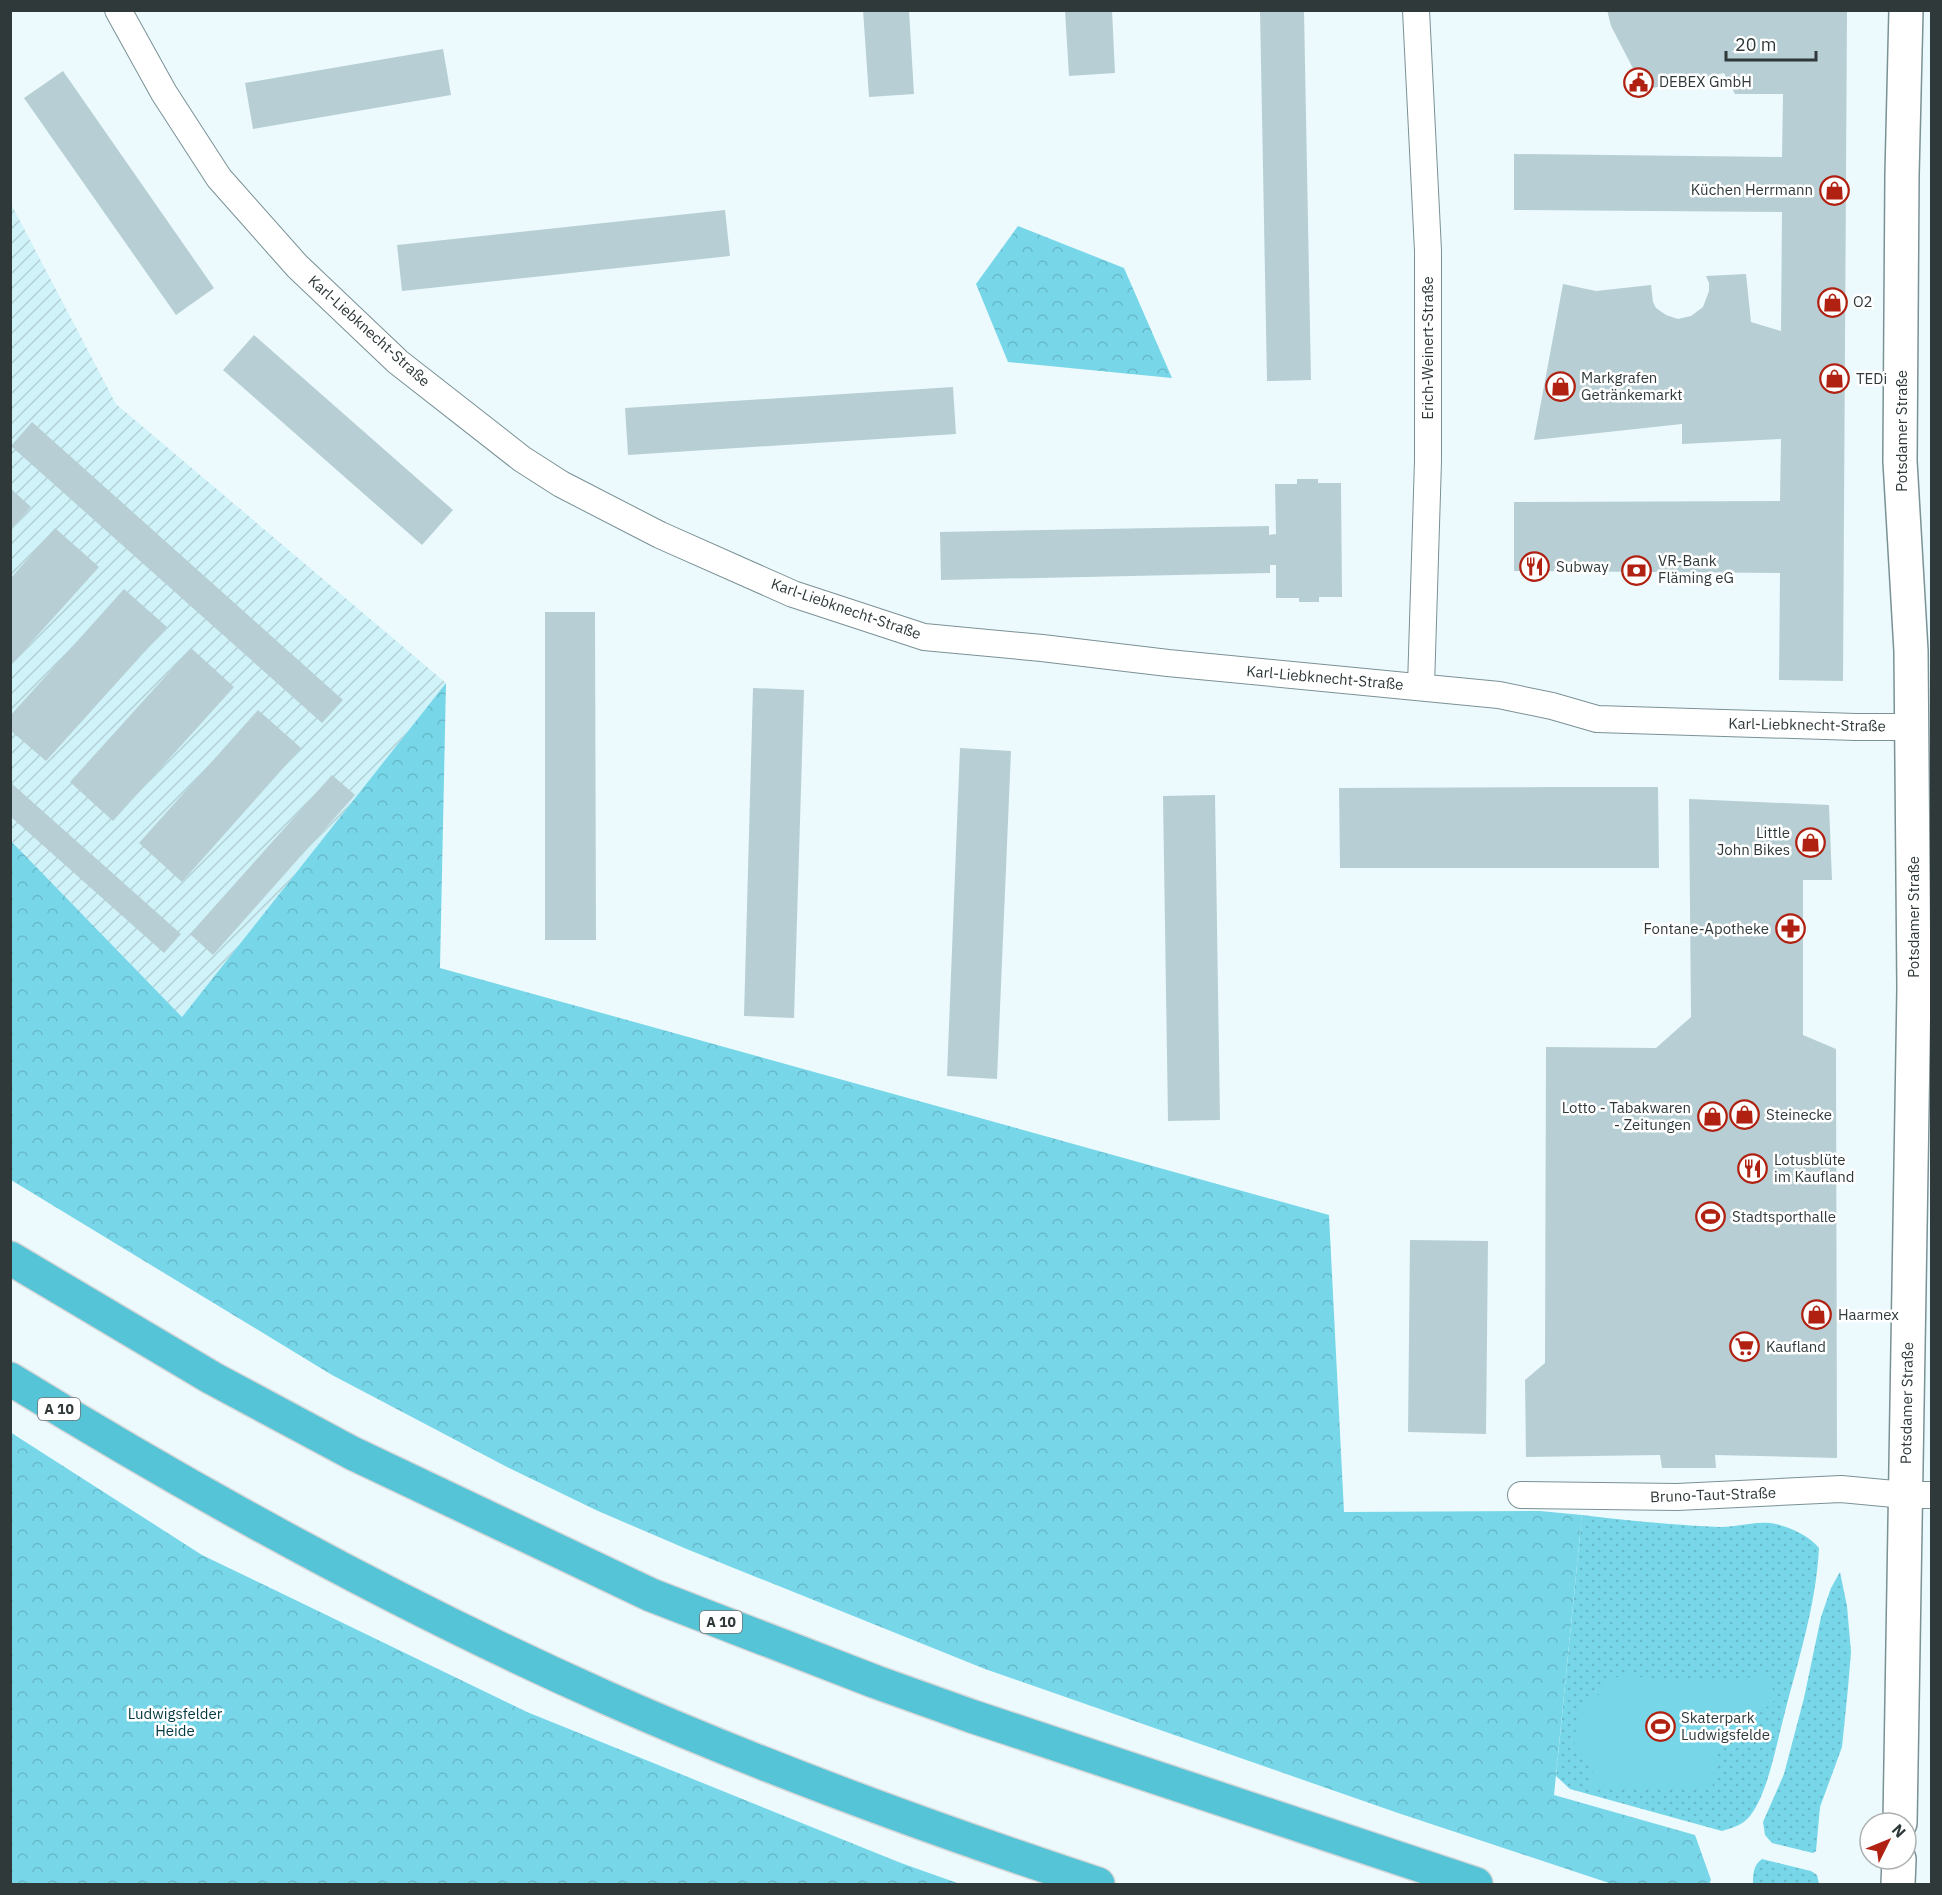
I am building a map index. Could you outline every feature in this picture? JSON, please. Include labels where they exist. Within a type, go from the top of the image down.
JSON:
[{"type":"highway","name":"A 10","points":[[10,1258],[212,1378],[352,1453],[651,1595],[854,1674],[939,1704],[1476,1884]]},
{"type":"highway","name":"A 10","points":[[10,1378],[173,1476],[316,1556],[461,1630],[607,1698],[897,1815],[1098,1884]]},
{"type":"main road","name":"Potsdamer Straße","points":[[1900,1811],[1918,1495],[1911,645],[1900,461],[1902,175],[1906,10]]},
{"type":"street","name":"Karl-Liebknecht-Straße","points":[[118,10],[164,93],[219,178],[297,266],[398,362],[522,459],[561,484],[660,535],[793,594],[924,637],[1499,695],[1598,719],[1911,727]]},
{"type":"street","name":"Erich-Weinert-Straße","points":[[1416,10],[1428,251],[1428,461],[1421,686]]},
{"type":"street","name":"Bruno-Taut-Straße","points":[[1521,1495],[1677,1497],[1841,1489],[1918,1495]]},
{"type":"shaded area","points":[[10,202],[116,404],[446,683],[182,1017],[11,841]]},
{"type":"green space","points":[[1018,226],[1124,268],[1172,378],[1008,362],[976,284]]},
{"type":"green space","points":[[446,683],[440,968],[1329,1215],[1344,1512],[1540,1511],[1582,1515],[1554,1795],[1695,1835],[1711,1880],[1709,1884],[1612,1884],[1398,1813],[985,1669],[689,1550],[598,1511],[507,1467],[332,1375],[11,1180],[11,841],[182,1017]]},
{"type":"green space","name":"Ludwigsfelder Heide","points":[[10,1432],[202,1555],[527,1712],[901,1863],[960,1884],[11,1884]]},
{"type":"green space","points":[[1582,1515],[1720,1527],[1769,1523],[1800,1533],[1819,1548],[1810,1612],[1771,1768],[1756,1806],[1750,1816],[1737,1826],[1722,1831],[1570,1789],[1556,1776]]},
{"type":"green space","points":[[1840,1572],[1847,1606],[1851,1652],[1848,1688],[1842,1747],[1820,1807],[1816,1851],[1813,1853],[1772,1843],[1765,1835],[1763,1822],[1784,1774],[1804,1698],[1821,1617],[1831,1588]]},
{"type":"green space","name":"Skaterpark Ludwigsfelde","points":[[1763,1670],[1777,1698],[1717,1751],[1712,1790],[1590,1786],[1594,1764],[1574,1746],[1578,1707],[1597,1697],[1610,1679],[1624,1675],[1680,1682],[1748,1678]]},
{"type":"green space","points":[[1762,1859],[1811,1871],[1817,1875],[1819,1884],[1753,1884],[1755,1867]]},
{"type":"building","points":[[863,10],[909,10],[914,94],[869,97]]},
{"type":"building","points":[[1065,10],[1112,10],[1115,73],[1069,76]]},
{"type":"building","points":[[1260,10],[1304,10],[1311,380],[1267,381]]},
{"type":"building","points":[[1607,10],[1847,10],[1843,681],[1779,680],[1780,573],[1514,571],[1514,502],[1780,501],[1781,439],[1682,444],[1682,424],[1534,440],[1563,284],[1596,291],[1651,285],[1656,308],[1678,319],[1691,316],[1703,307],[1709,291],[1706,276],[1746,274],[1751,322],[1781,331],[1782,212],[1514,210],[1514,154],[1782,157],[1783,94],[1735,94],[1724,73],[1648,89],[1638,78],[1611,26]]},
{"type":"building","points":[[443,49],[451,95],[253,129],[245,83]]},
{"type":"building","points":[[63,71],[214,288],[176,315],[24,98]]},
{"type":"building","points":[[725,210],[730,256],[402,291],[397,245]]},
{"type":"building","points":[[254,335],[453,510],[422,545],[223,370]]},
{"type":"building","points":[[953,387],[956,434],[628,455],[625,408]]},
{"type":"building","points":[[32,422],[343,700],[322,723],[11,446]]},
{"type":"building","points":[[1297,479],[1318,479],[1318,483],[1341,483],[1342,597],[1319,597],[1319,602],[1299,602],[1299,598],[1276,598],[1276,565],[1270,565],[1270,573],[941,580],[940,532],[1269,526],[1269,535],[1276,534],[1275,484],[1297,484]]},
{"type":"building","points":[[10,488],[31,507],[10,530]]},
{"type":"building","points":[[55,528],[99,567],[10,666],[10,579]]},
{"type":"building","points":[[124,589],[167,627],[46,761],[10,730],[10,716]]},
{"type":"building","points":[[545,612],[595,612],[596,940],[545,940]]},
{"type":"building","points":[[191,648],[234,687],[113,821],[70,782]]},
{"type":"building","points":[[753,688],[804,690],[794,1018],[744,1016]]},
{"type":"building","points":[[258,710],[301,748],[182,882],[139,843]]},
{"type":"building","points":[[960,748],[1011,751],[997,1079],[947,1076]]},
{"type":"building","points":[[332,775],[355,795],[213,955],[190,934]]},
{"type":"building","points":[[10,782],[181,934],[164,953],[10,816]]},
{"type":"building","points":[[1658,787],[1659,868],[1340,868],[1339,788]]},
{"type":"building","points":[[1215,795],[1220,1120],[1168,1121],[1163,796]]},
{"type":"building","points":[[1689,799],[1829,805],[1832,880],[1803,880],[1803,1035],[1836,1049],[1837,1458],[1715,1455],[1716,1468],[1662,1468],[1660,1455],[1526,1457],[1525,1380],[1545,1363],[1546,1047],[1656,1048],[1691,1017]]},
{"type":"building","points":[[1410,1240],[1488,1241],[1486,1434],[1408,1432]]},
{"type":"place","name":"DEBEX GmbH","points":[[1638,82]]},
{"type":"place","name":"Küchen Herrmann","points":[[1834,190]]},
{"type":"place","name":"O2","points":[[1832,302]]},
{"type":"place","name":"TEDi","points":[[1835,379]]},
{"type":"place","name":"Markgrafen Getränkemarkt","points":[[1560,387]]},
{"type":"place","name":"Subway","points":[[1535,567]]},
{"type":"place","name":"VR-Bank Fläming eG","points":[[1637,570]]},
{"type":"place","name":"Little John Bikes","points":[[1811,842]]},
{"type":"place","name":"Fontane-Apotheke","points":[[1790,929]]},
{"type":"place","name":"Steinecke","points":[[1745,1115]]},
{"type":"place","name":"Lotto - Tabakwaren - Zeitungen","points":[[1712,1117]]},
{"type":"place","name":"Lotusblüte im Kaufland","points":[[1753,1169]]},
{"type":"place","name":"Stadtsporthalle","points":[[1711,1217]]},
{"type":"place","name":"Haarmex","points":[[1817,1315]]},
{"type":"place","name":"Kaufland","points":[[1745,1347]]},
{"type":"place","name":"Skaterpark Ludwigsfelde","points":[[1660,1727]]}]
